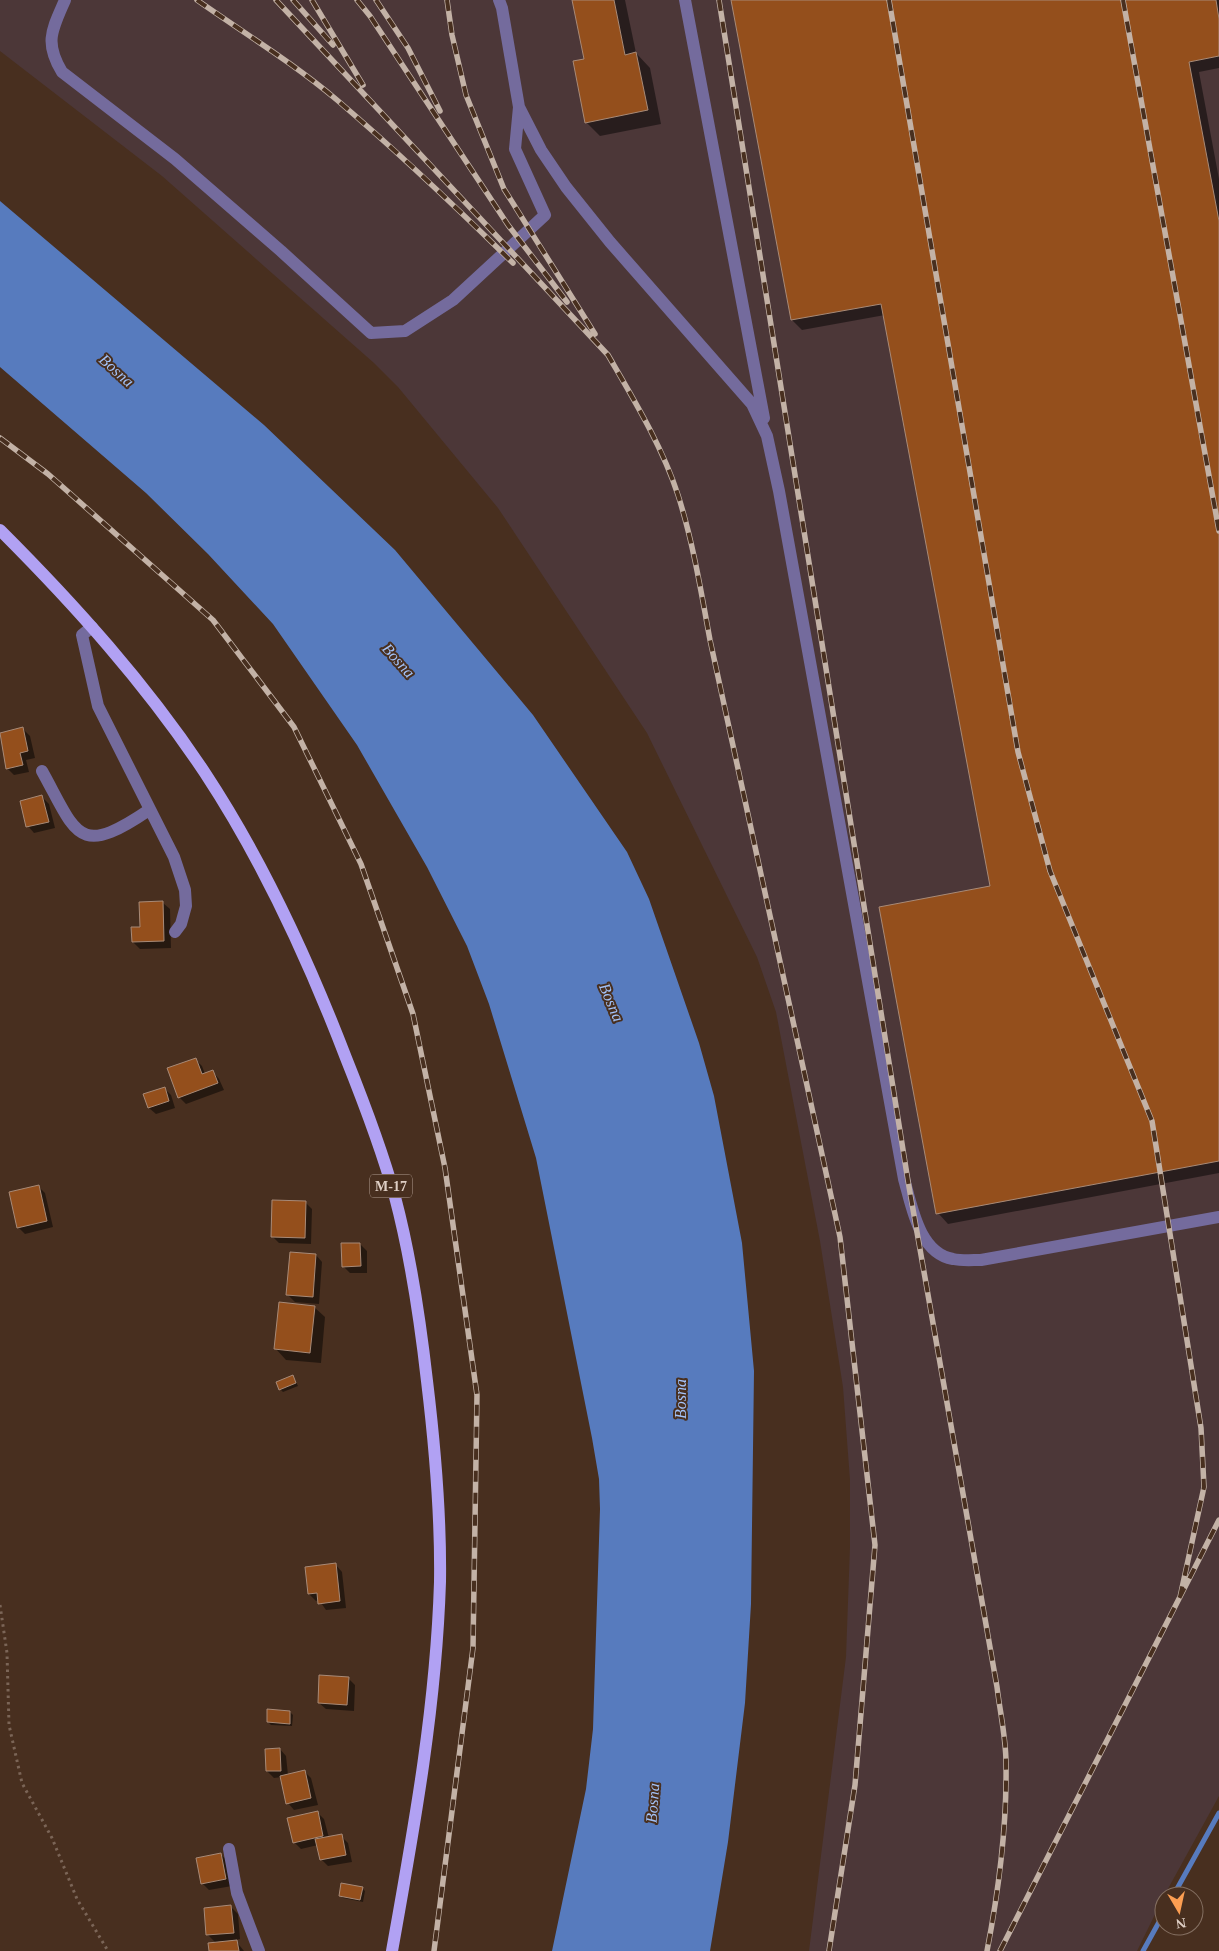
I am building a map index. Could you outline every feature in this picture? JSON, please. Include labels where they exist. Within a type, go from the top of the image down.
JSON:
[{"type":"main road","name":"M-17","points":[[0,530],[62,592],[137,680],[205,774],[264,873],[319,988],[360,1093],[395,1198],[419,1316],[433,1431],[436,1460],[440,1580],[434,1686],[421,1790],[392,1951]]},
{"type":"street","points":[[65,0],[52,35],[50,46],[53,57],[62,72],[175,158],[371,333],[405,331],[453,300],[545,215],[515,149],[518,107],[501,3]]},
{"type":"street","points":[[685,0],[767,436],[780,491],[904,1179],[921,1235],[932,1248],[952,1259],[981,1260],[1219,1218]]},
{"type":"street","points":[[518,107],[542,150],[566,187],[610,242],[752,404],[767,436]]},
{"type":"street","points":[[92,627],[82,635],[98,706],[174,858],[185,890],[186,906],[181,924],[175,932]]},
{"type":"street","points":[[42,771],[75,830],[85,836],[110,834],[149,810]]},
{"type":"street","points":[[229,1849],[237,1893],[259,1951]]},
{"type":"path","points":[[0,1605],[7,1653],[9,1725],[22,1783],[52,1838],[78,1899],[108,1951]]},
{"type":"shaded area","points":[[0,0],[1219,0],[1219,1796],[1170,1886],[1154,1886],[1154,1916],[1137,1951],[809,1951],[846,1657],[850,1547],[850,1480],[843,1387],[820,1241],[776,1012],[757,957],[647,733],[498,508],[398,387],[374,363],[162,176],[0,51]]},
{"type":"water","name":"Bosna","points":[[0,201],[264,425],[395,550],[533,715],[627,852],[649,899],[699,1043],[714,1096],[742,1243],[754,1371],[751,1604],[745,1703],[728,1842],[710,1951],[552,1951],[586,1789],[593,1729],[600,1509],[599,1479],[536,1158],[489,1004],[467,946],[427,867],[357,745],[273,624],[208,554],[146,493],[0,367]]},
{"type":"building","points":[[572,0],[614,0],[625,55],[636,52],[648,110],[585,123],[573,61],[584,59]]},
{"type":"building","points":[[731,0],[1216,0],[1219,19],[1219,56],[1189,62],[1219,221],[1219,1161],[936,1214],[879,907],[990,886],[881,304],[791,320]]},
{"type":"building","points":[[23,727],[28,751],[20,753],[23,765],[6,769],[0,733]]},
{"type":"building","points":[[42,795],[49,822],[26,827],[20,801]]},
{"type":"building","points":[[163,901],[164,941],[132,942],[131,927],[140,927],[139,902]]},
{"type":"building","points":[[196,1058],[202,1074],[213,1070],[218,1083],[178,1098],[167,1068]]},
{"type":"building","points":[[165,1087],[169,1101],[148,1108],[143,1094]]},
{"type":"building","points":[[39,1185],[47,1221],[17,1228],[9,1192]]},
{"type":"building","points":[[272,1200],[306,1201],[305,1238],[271,1237]]},
{"type":"building","points":[[341,1243],[360,1243],[361,1266],[342,1267]]},
{"type":"building","points":[[290,1252],[316,1254],[313,1297],[286,1295]]},
{"type":"building","points":[[279,1302],[315,1306],[310,1353],[274,1349]]},
{"type":"building","points":[[293,1375],[296,1383],[279,1390],[276,1382]]},
{"type":"building","points":[[336,1563],[340,1601],[318,1604],[317,1593],[308,1594],[305,1567]]},
{"type":"building","points":[[319,1675],[349,1677],[347,1705],[318,1703]]},
{"type":"building","points":[[267,1709],[290,1711],[290,1724],[267,1722]]},
{"type":"building","points":[[280,1748],[281,1771],[266,1771],[265,1749]]},
{"type":"building","points":[[305,1770],[311,1798],[286,1804],[280,1776]]},
{"type":"building","points":[[318,1811],[323,1836],[293,1843],[287,1818]]},
{"type":"building","points":[[342,1834],[346,1855],[320,1860],[315,1839]]},
{"type":"building","points":[[221,1853],[226,1879],[201,1884],[196,1858]]},
{"type":"building","points":[[341,1883],[363,1887],[360,1900],[339,1896]]},
{"type":"building","points":[[231,1905],[234,1933],[206,1935],[204,1908]]},
{"type":"building","points":[[237,1940],[239,1951],[209,1951],[208,1943]]},
{"type":"waterway","points":[[1179,1886],[1219,1813]]},
{"type":"waterway","points":[[1143,1951],[1154,1931]]},
{"type":"railway","points":[[197,0],[286,61],[337,100],[426,180],[513,263]]},
{"type":"railway","points":[[276,0],[608,355],[656,441],[678,495],[700,585],[710,640],[840,1237],[875,1545],[855,1785],[829,1951]]},
{"type":"railway","points":[[293,0],[333,45]]},
{"type":"railway","points":[[312,0],[363,85]]},
{"type":"railway","points":[[357,0],[370,16],[508,225],[567,302]]},
{"type":"railway","points":[[376,0],[408,48],[440,111]]},
{"type":"railway","points":[[447,0],[452,35],[466,95],[504,189],[595,334]]},
{"type":"railway","points":[[719,0],[908,1181],[1004,1735],[1006,1754],[1004,1834],[999,1881],[987,1951]]},
{"type":"railway","points":[[889,0],[1018,752],[1050,871],[1152,1121],[1201,1428],[1204,1487],[1180,1597]]},
{"type":"railway","points":[[1123,0],[1219,531]]},
{"type":"railway","points":[[0,438],[48,474],[213,620],[294,727],[361,864],[413,1014],[445,1168],[477,1395],[473,1648],[434,1951]]},
{"type":"railway","points":[[1000,1951],[1219,1520]]}]
